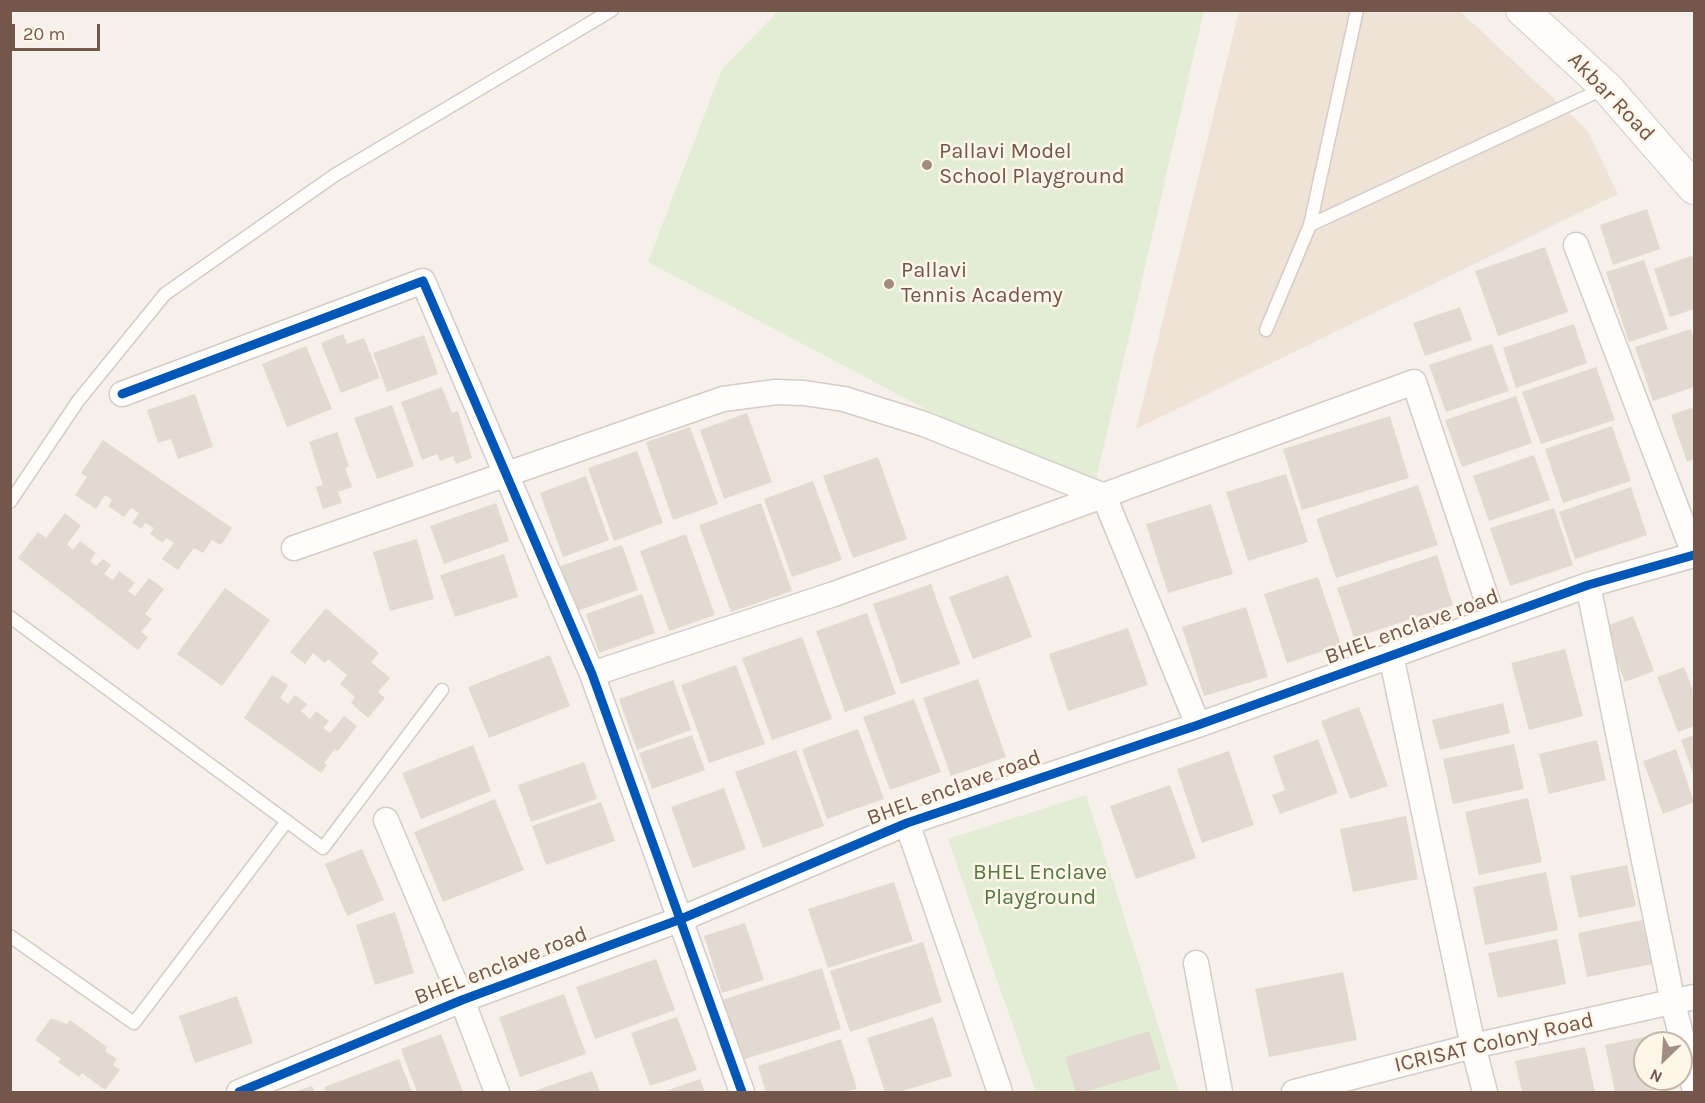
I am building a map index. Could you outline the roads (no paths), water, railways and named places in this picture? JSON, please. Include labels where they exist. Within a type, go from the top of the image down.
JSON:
[{"type":"street","name":"Akbar Road","points":[[1522,10],[1607,88],[1695,188]]},
{"type":"street","points":[[1576,245],[1695,555]]},
{"type":"street","points":[[122,394],[423,281],[592,674],[742,1092]]},
{"type":"street","points":[[592,674],[834,594],[1414,382],[1493,618]]},
{"type":"street","points":[[294,548],[723,399],[776,392],[804,393],[844,399],[924,424],[1104,496],[1198,725]]},
{"type":"street","name":"BHEL enclave road","points":[[239,1092],[462,1000],[681,919],[907,823],[1198,725],[1588,585],[1695,555]]},
{"type":"street","points":[[1588,585],[1684,1000],[1695,1087]]},
{"type":"street","points":[[1391,655],[1473,1046],[1485,1092]]},
{"type":"street","points":[[386,820],[462,1000],[496,1092]]},
{"type":"street","points":[[907,823],[1000,1092]]},
{"type":"street","points":[[1196,963],[1220,1092]]},
{"type":"street","name":"ICRISAT Colony Road","points":[[1294,1092],[1473,1046],[1684,1000]]},
{"type":"lane","points":[[10,502],[78,401],[165,294],[335,175],[612,10]]},
{"type":"lane","points":[[1266,330],[1310,225],[1357,10]]},
{"type":"lane","points":[[1310,225],[1607,88]]},
{"type":"lane","points":[[10,617],[323,848],[442,690]]},
{"type":"lane","points":[[10,936],[134,1023],[287,821]]},
{"type":"place","name":"Pallavi Model School Playground","points":[[927,165]]},
{"type":"place","name":"Pallavi Tennis Academy","points":[[889,284]]},
{"type":"park label","name":"BHEL Enclave Playground","points":[[1040,886]]}]
